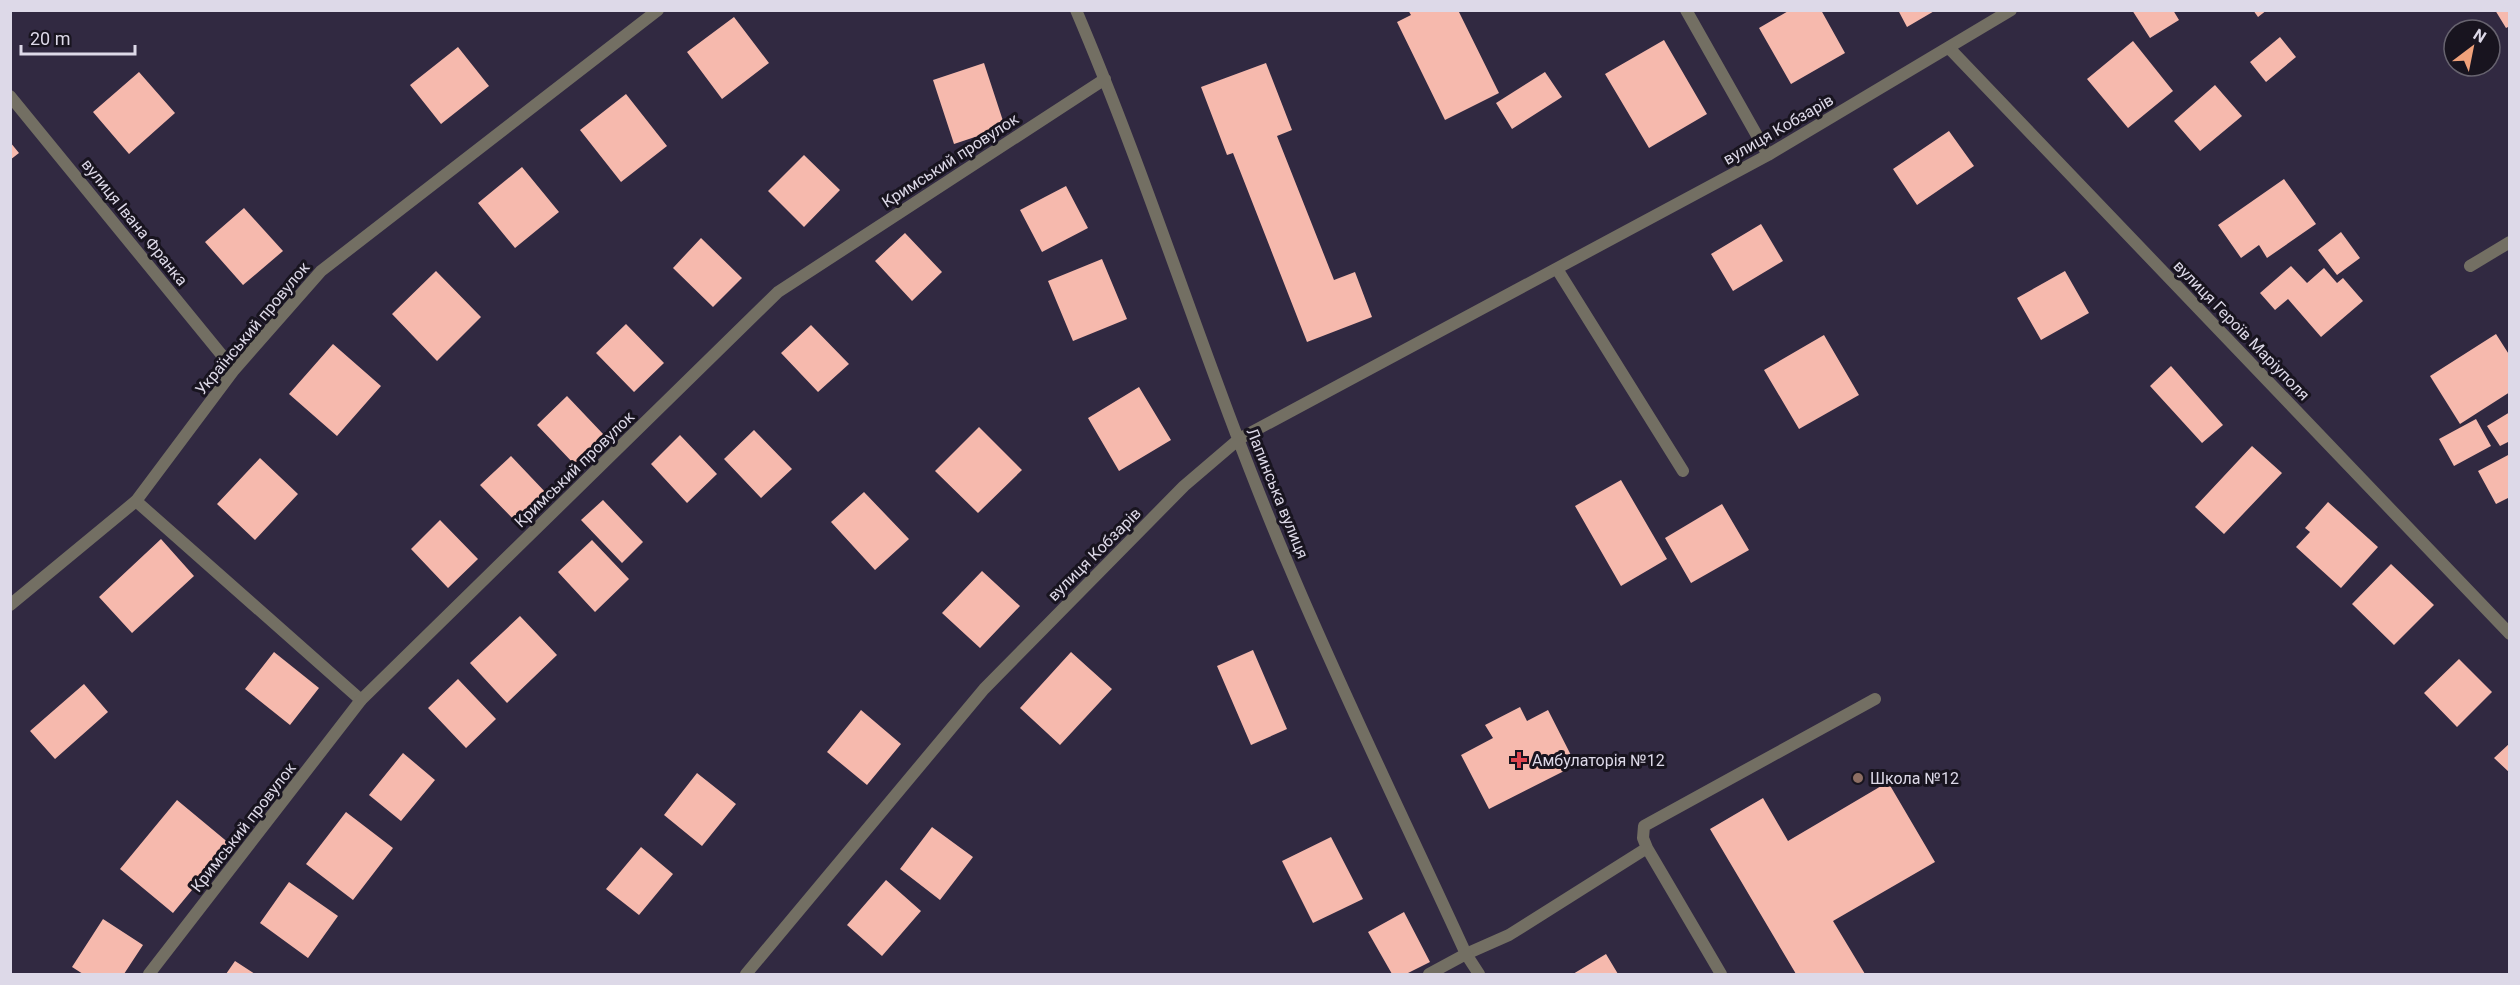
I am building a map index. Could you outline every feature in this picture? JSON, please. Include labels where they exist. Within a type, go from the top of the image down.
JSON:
[{"type":"street","name":"Український провулок","points":[[10,605],[136,501],[234,370],[321,271],[658,10]]},
{"type":"street","name":"Лапинська вулиця","points":[[1076,10],[1105,79],[1239,439],[1289,566],[1466,954],[1479,975]]},
{"type":"street","points":[[1686,10],[1768,155]]},
{"type":"street","name":"вулиця Кобзарів","points":[[746,975],[984,689],[1184,486],[1239,439],[1768,155],[1950,49],[2011,10]]},
{"type":"street","name":"вулиця Героїв Маріуполя","points":[[1950,49],[2510,634]]},
{"type":"street","name":"Кримський провулок","points":[[149,975],[361,700],[778,292],[1105,79]]},
{"type":"street","name":"вулиця Івана Франка","points":[[10,96],[234,370]]},
{"type":"street","points":[[2470,266],[2510,242]]},
{"type":"street","points":[[1557,269],[1683,471]]},
{"type":"street","points":[[136,501],[361,700]]},
{"type":"street","points":[[1721,975],[1647,848],[1643,838],[1644,826],[1875,699]]},
{"type":"street","points":[[1429,975],[1466,954],[1509,935],[1647,848]]},
{"type":"building","points":[[1408,10],[1458,10],[1499,93],[1445,120],[1397,22],[1411,15]]},
{"type":"building","points":[[1790,10],[1821,10],[1845,53],[1791,84],[1759,28]]},
{"type":"building","points":[[1898,10],[1936,10],[1907,27]]},
{"type":"building","points":[[2132,10],[2173,10],[2179,20],[2150,38]]},
{"type":"building","points":[[2253,10],[2267,10],[2258,17]]},
{"type":"building","points":[[2495,10],[2510,10],[2510,26],[2506,28],[2502,18]]},
{"type":"building","points":[[734,17],[769,63],[722,99],[687,52]]},
{"type":"building","points":[[2280,37],[2296,57],[2266,82],[2250,62]]},
{"type":"building","points":[[1664,40],[1707,114],[1649,148],[1605,74]]},
{"type":"building","points":[[2133,41],[2173,91],[2128,128],[2087,79]]},
{"type":"building","points":[[458,47],[489,86],[441,124],[410,85]]},
{"type":"building","points":[[984,63],[1005,127],[954,144],[933,80]]},
{"type":"building","points":[[1266,63],[1292,130],[1277,136],[1334,280],[1355,272],[1372,317],[1307,342],[1233,153],[1227,155],[1201,87]]},
{"type":"building","points":[[139,72],[175,113],[129,154],[93,112]]},
{"type":"building","points":[[1545,72],[1562,97],[1512,129],[1496,103]]},
{"type":"building","points":[[2215,85],[2242,116],[2200,151],[2174,121]]},
{"type":"building","points":[[626,94],[667,146],[621,182],[580,130]]},
{"type":"building","points":[[1949,131],[1974,166],[1917,205],[1893,169]]},
{"type":"building","points":[[10,142],[19,153],[10,160]]},
{"type":"building","points":[[804,155],[840,190],[804,227],[768,191]]},
{"type":"building","points":[[522,167],[559,212],[515,248],[478,203]]},
{"type":"building","points":[[2284,179],[2316,224],[2267,258],[2259,245],[2241,258],[2218,225]]},
{"type":"building","points":[[1066,186],[1088,228],[1042,252],[1020,210]]},
{"type":"building","points":[[244,208],[283,251],[243,285],[205,242]]},
{"type":"building","points":[[1761,224],[1783,261],[1733,291],[1711,254]]},
{"type":"building","points":[[2341,232],[2360,258],[2337,275],[2318,250]]},
{"type":"building","points":[[905,233],[942,272],[912,301],[875,261]]},
{"type":"building","points":[[701,238],[742,278],[713,307],[673,268]]},
{"type":"building","points":[[1102,259],[1127,319],[1073,341],[1048,281]]},
{"type":"building","points":[[2291,266],[2307,283],[2324,268],[2337,283],[2343,278],[2363,301],[2321,337],[2288,299],[2275,310],[2260,293]]},
{"type":"building","points":[[436,271],[481,317],[437,361],[392,314]]},
{"type":"building","points":[[2065,271],[2089,313],[2041,340],[2017,298]]},
{"type":"building","points":[[626,324],[664,363],[634,392],[596,353]]},
{"type":"building","points":[[811,325],[849,364],[818,392],[781,353]]},
{"type":"building","points":[[2496,334],[2510,356],[2510,392],[2460,424],[2430,376]]},
{"type":"building","points":[[1824,335],[1859,395],[1799,429],[1764,370]]},
{"type":"building","points":[[333,344],[381,386],[337,436],[289,394]]},
{"type":"building","points":[[2171,366],[2223,425],[2202,443],[2150,386]]},
{"type":"building","points":[[1139,387],[1171,440],[1119,471],[1088,418]]},
{"type":"building","points":[[567,396],[604,435],[574,464],[537,425]]},
{"type":"building","points":[[2510,412],[2510,441],[2500,446],[2487,426]]},
{"type":"building","points":[[2476,419],[2491,446],[2454,466],[2439,439]]},
{"type":"building","points":[[979,427],[1022,470],[978,513],[935,471]]},
{"type":"building","points":[[754,430],[792,469],[761,498],[724,459]]},
{"type":"building","points":[[680,435],[717,474],[687,503],[651,464]]},
{"type":"building","points":[[2252,446],[2282,473],[2224,534],[2195,507]]},
{"type":"building","points":[[2510,454],[2510,497],[2496,504],[2478,471]]},
{"type":"building","points":[[511,456],[548,495],[518,524],[480,485]]},
{"type":"building","points":[[260,458],[298,494],[255,540],[217,504]]},
{"type":"building","points":[[1621,480],[1667,559],[1621,586],[1575,506]]},
{"type":"building","points":[[864,492],[909,539],[875,570],[831,522]]},
{"type":"building","points":[[603,500],[643,542],[622,563],[581,520]]},
{"type":"building","points":[[2328,502],[2378,547],[2341,588],[2296,547],[2310,532],[2305,528]]},
{"type":"building","points":[[1722,504],[1749,550],[1691,583],[1665,538]]},
{"type":"building","points":[[440,520],[478,559],[448,588],[411,549]]},
{"type":"building","points":[[161,539],[194,576],[132,633],[99,597]]},
{"type":"building","points":[[592,540],[629,579],[595,612],[558,572]]},
{"type":"building","points":[[2391,564],[2434,605],[2394,645],[2352,604]]},
{"type":"building","points":[[982,571],[1020,606],[980,648],[942,613]]},
{"type":"building","points":[[520,616],[557,655],[507,703],[470,663]]},
{"type":"building","points":[[1253,650],[1287,729],[1251,745],[1217,666]]},
{"type":"building","points":[[274,652],[319,688],[290,725],[245,689]]},
{"type":"building","points":[[1071,652],[1112,689],[1060,745],[1020,708]]},
{"type":"building","points":[[2459,659],[2492,692],[2457,727],[2424,693]]},
{"type":"building","points":[[458,679],[496,719],[466,748],[428,708]]},
{"type":"building","points":[[84,684],[108,712],[55,759],[30,731]]},
{"type":"building","name":"Амбулаторія №12","points":[[1520,707],[1527,721],[1548,710],[1576,765],[1489,809],[1461,755],[1493,738],[1485,725]]},
{"type":"building","points":[[861,710],[901,744],[867,785],[827,752]]},
{"type":"building","points":[[2510,743],[2510,773],[2494,758]]},
{"type":"building","points":[[403,753],[435,780],[401,821],[369,795]]},
{"type":"building","points":[[697,773],[736,804],[702,846],[664,815]]},
{"type":"building","points":[[1888,782],[1935,862],[1833,921],[1865,974],[1796,974],[1710,829],[1763,798],[1788,841]]},
{"type":"building","points":[[177,800],[230,844],[173,913],[120,869]]},
{"type":"building","points":[[346,812],[393,848],[353,900],[306,864]]},
{"type":"building","points":[[932,827],[973,857],[940,900],[900,869]]},
{"type":"building","points":[[1331,837],[1363,899],[1313,923],[1282,861]]},
{"type":"building","points":[[641,847],[673,874],[639,915],[606,889]]},
{"type":"building","points":[[886,880],[921,911],[882,956],[847,925]]},
{"type":"building","points":[[289,882],[338,916],[308,958],[260,923]]},
{"type":"building","points":[[1404,912],[1430,962],[1406,974],[1392,974],[1368,932]]},
{"type":"building","points":[[103,919],[143,945],[124,974],[83,974],[72,967]]},
{"type":"building","points":[[1606,954],[1618,974],[1573,974]]},
{"type":"building","points":[[235,961],[255,974],[226,974]]},
{"type":"place","name":"Амбулаторія №12","points":[[1519,760]]},
{"type":"place","name":"Школа №12","points":[[1858,778]]}]
